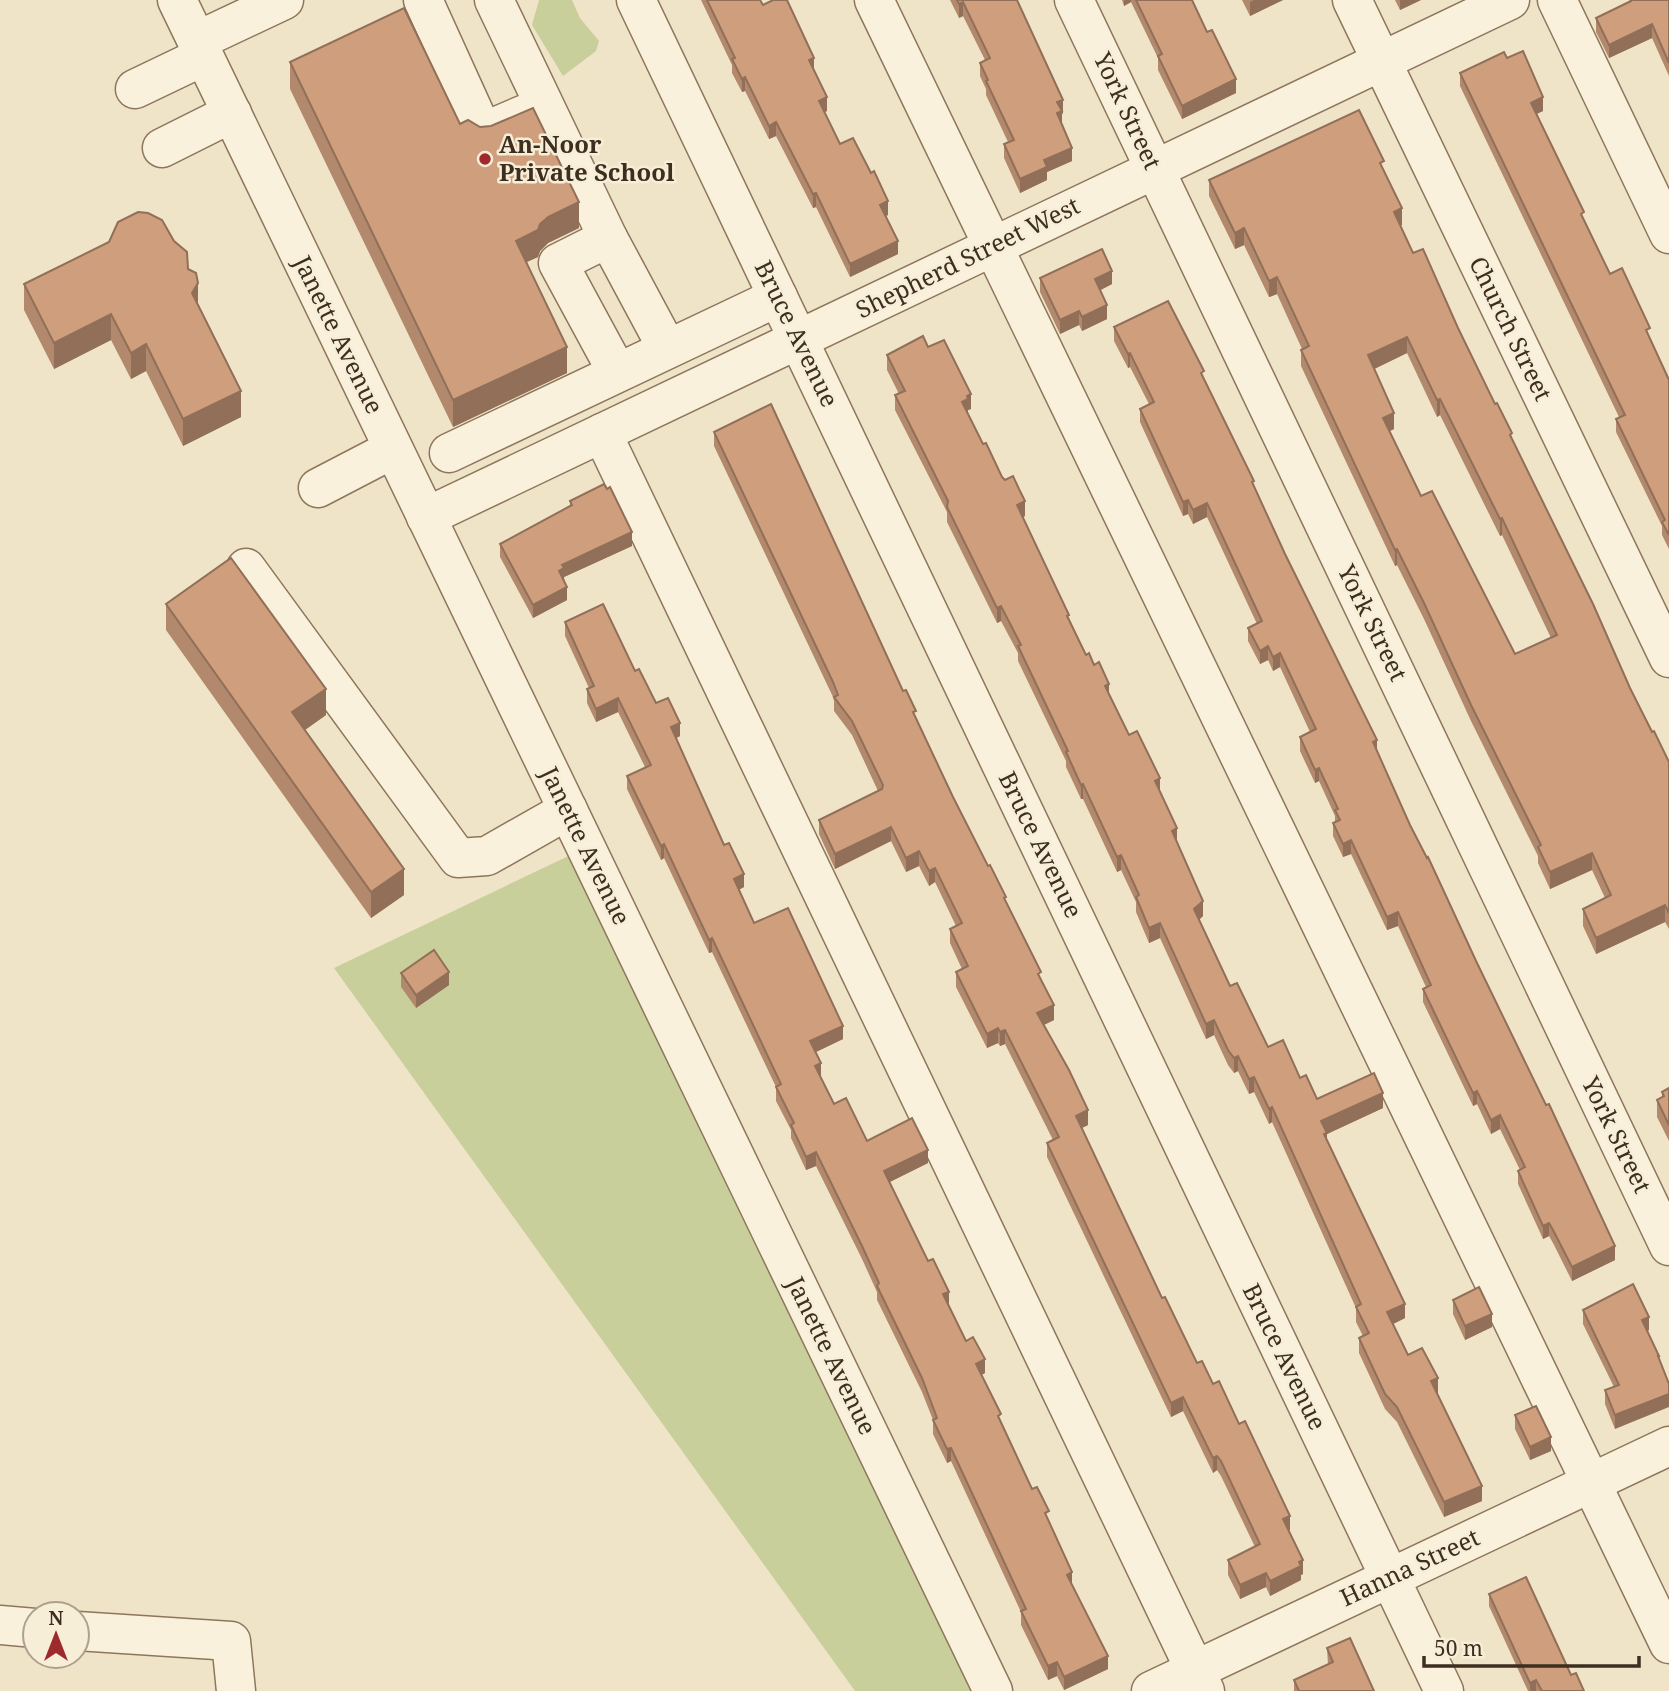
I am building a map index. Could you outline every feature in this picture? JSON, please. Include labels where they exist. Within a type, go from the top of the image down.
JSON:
[{"type":"street","name":"Janette Avenue","points":[[177,0],[993,1691]]},
{"type":"street","points":[[135,89],[284,0]]},
{"type":"street","points":[[423,0],[482,132],[545,106]]},
{"type":"street","points":[[494,0],[608,238],[667,348]]},
{"type":"street","name":"Bruce Avenue","points":[[636,0],[1444,1691]]},
{"type":"street","points":[[874,0],[1669,1644]]},
{"type":"street","name":"York Street","points":[[1074,0],[1669,1246]]},
{"type":"street","name":"Church Street","points":[[1352,0],[1669,658]]},
{"type":"street","name":"Shepherd Street West","points":[[426,517],[1510,0]]},
{"type":"street","points":[[1557,0],[1669,234]]},
{"type":"street","points":[[162,148],[232,113]]},
{"type":"street","points":[[608,238],[558,263],[603,378],[608,430],[1200,1681]]},
{"type":"street","points":[[449,453],[778,297]]},
{"type":"street","points":[[318,488],[393,449]]},
{"type":"street","points":[[246,568],[458,858],[487,856],[568,810]]},
{"type":"street","name":"Hanna Street","points":[[1151,1691],[1200,1681],[1390,1578],[1669,1446]]},
{"type":"street","points":[[0,1626],[21,1627]]},
{"type":"street","points":[[91,1631],[231,1641],[236,1691]]},
{"type":"green space","points":[[539,0],[572,0],[580,18],[599,41],[596,51],[563,76],[532,25]]},
{"type":"green space","points":[[581,850],[975,1691],[855,1691],[334,968]]},
{"type":"building","points":[[707,0],[760,0],[763,5],[773,0],[787,0],[814,58],[809,60],[827,97],[819,101],[840,144],[853,138],[871,173],[874,171],[888,201],[880,205],[898,241],[850,264],[816,193],[813,194],[776,122],[769,126],[745,77],[742,79],[732,59],[735,58]]},
{"type":"building","points":[[957,0],[1017,0],[1063,100],[1057,102],[1062,111],[1057,113],[1072,148],[1044,160],[1047,167],[1020,179],[1004,144],[1014,140],[980,63],[990,58],[963,2],[959,4]]},
{"type":"building","points":[[1136,0],[1192,0],[1207,32],[1212,30],[1236,79],[1182,106],[1158,56],[1162,54]]},
{"type":"building","points":[[1631,0],[1669,0],[1669,63],[1652,24],[1609,45],[1596,18]]},
{"type":"building","points":[[404,8],[460,124],[468,120],[480,127],[491,126],[533,108],[579,202],[548,217],[538,230],[516,241],[567,347],[453,400],[290,62]]},
{"type":"building","points":[[1523,51],[1543,97],[1531,103],[1584,212],[1581,214],[1610,274],[1622,268],[1650,328],[1646,330],[1669,380],[1669,535],[1662,522],[1665,520],[1616,419],[1625,415],[1460,73],[1504,52],[1507,58]]},
{"type":"building","points":[[1359,110],[1384,161],[1380,163],[1402,208],[1394,212],[1413,253],[1423,249],[1458,328],[1512,433],[1510,435],[1593,604],[1630,688],[1669,762],[1669,913],[1665,905],[1596,938],[1583,909],[1611,895],[1592,853],[1550,872],[1538,847],[1541,845],[1424,603],[1397,549],[1395,550],[1301,350],[1309,346],[1277,277],[1269,281],[1244,228],[1235,233],[1209,180]],"holes":[[[1407,337],[1437,400],[1440,399],[1500,519],[1502,518],[1557,635],[1515,654],[1432,491],[1421,496],[1383,418],[1394,413],[1368,355]]]},
{"type":"building","points":[[138,212],[148,213],[162,220],[174,241],[187,252],[188,269],[196,273],[198,283],[192,293],[241,391],[183,419],[146,344],[131,353],[111,314],[54,343],[24,284],[109,242],[118,222]]},
{"type":"building","points":[[1102,249],[1112,271],[1095,279],[1107,305],[1082,317],[1079,311],[1060,320],[1040,278]]},
{"type":"building","points":[[1168,301],[1204,371],[1201,373],[1254,481],[1252,482],[1285,554],[1377,740],[1373,742],[1410,825],[1428,857],[1546,1105],[1549,1104],[1615,1246],[1572,1267],[1549,1223],[1543,1226],[1518,1171],[1525,1167],[1500,1115],[1491,1120],[1477,1091],[1473,1093],[1423,989],[1431,985],[1398,912],[1387,917],[1351,840],[1343,844],[1333,823],[1340,820],[1335,810],[1338,809],[1319,768],[1315,770],[1300,737],[1316,729],[1280,653],[1273,657],[1268,646],[1260,651],[1248,628],[1262,621],[1207,503],[1193,510],[1188,500],[1183,502],[1140,409],[1154,402],[1114,327]]},
{"type":"building","points":[[923,336],[928,347],[944,340],[971,394],[962,402],[1002,477],[1005,480],[1013,476],[1025,501],[1017,505],[1086,655],[1089,653],[1094,665],[1099,662],[1109,684],[1105,686],[1129,735],[1137,731],[1160,778],[1155,781],[1177,828],[1172,831],[1203,901],[1194,909],[1230,986],[1237,983],[1268,1047],[1283,1040],[1300,1078],[1306,1075],[1317,1099],[1374,1073],[1383,1093],[1321,1121],[1327,1133],[1324,1134],[1405,1304],[1387,1312],[1408,1355],[1422,1348],[1438,1378],[1431,1381],[1482,1486],[1444,1502],[1397,1407],[1385,1394],[1359,1338],[1369,1333],[1356,1307],[1361,1304],[1272,1107],[1269,1109],[1254,1077],[1249,1079],[1238,1056],[1234,1058],[1228,1050],[1214,1020],[1206,1024],[1160,923],[1149,928],[1136,897],[1139,895],[1121,855],[1117,857],[1083,784],[1081,785],[1066,752],[1068,751],[1018,646],[1021,645],[1001,606],[997,608],[895,395],[905,391],[887,355]]},
{"type":"building","points":[[771,404],[903,691],[906,690],[916,711],[913,712],[953,797],[988,866],[990,865],[1041,972],[1038,974],[1054,1005],[1037,1013],[1088,1110],[1076,1116],[1162,1298],[1165,1297],[1197,1363],[1202,1361],[1213,1384],[1219,1381],[1239,1424],[1245,1421],[1290,1516],[1283,1519],[1303,1560],[1299,1562],[1301,1566],[1270,1581],[1266,1573],[1240,1585],[1228,1560],[1260,1544],[1221,1461],[1217,1456],[1213,1458],[1183,1397],[1171,1403],[1047,1143],[1059,1137],[1005,1030],[1000,1032],[998,1028],[987,1034],[956,972],[968,966],[950,929],[962,923],[935,868],[929,871],[919,851],[906,858],[891,827],[835,854],[819,820],[882,789],[883,785],[852,721],[834,697],[838,695],[833,682],[714,432]]},
{"type":"building","points":[[604,484],[607,489],[610,487],[632,532],[562,565],[564,568],[559,571],[567,587],[533,605],[500,544],[572,505],[570,501]]},
{"type":"building","points":[[231,558],[326,689],[292,712],[404,869],[371,892],[166,604]]},
{"type":"building","points":[[603,604],[635,671],[639,669],[656,703],[668,698],[680,723],[671,727],[724,845],[729,843],[744,874],[734,879],[754,923],[788,908],[843,1026],[810,1041],[821,1063],[815,1066],[834,1104],[846,1098],[867,1141],[912,1118],[928,1150],[884,1171],[928,1261],[933,1259],[949,1292],[943,1294],[966,1341],[973,1337],[985,1359],[976,1364],[1001,1414],[998,1416],[1032,1489],[1037,1487],[1049,1511],[1045,1513],[1072,1572],[1067,1575],[1108,1656],[1064,1677],[1057,1662],[1048,1666],[1021,1611],[1026,1609],[951,1448],[947,1449],[933,1420],[937,1418],[922,1378],[877,1286],[879,1283],[862,1246],[816,1152],[806,1157],[791,1125],[794,1123],[776,1087],[781,1084],[712,938],[709,940],[664,844],[661,846],[627,776],[651,765],[618,698],[596,709],[587,689],[594,686],[565,622]]},
{"type":"building","points":[[434,950],[449,972],[416,995],[401,973]]},
{"type":"building","points":[[1669,1088],[1669,1125],[1657,1100],[1664,1096],[1662,1092]]},
{"type":"building","points":[[1633,1284],[1649,1317],[1642,1320],[1659,1356],[1669,1384],[1669,1394],[1615,1415],[1605,1390],[1619,1385],[1583,1310]]},
{"type":"building","points":[[1479,1287],[1492,1314],[1465,1326],[1453,1300]]},
{"type":"building","points":[[1536,1406],[1551,1437],[1530,1447],[1515,1415]]},
{"type":"building","points":[[1526,1577],[1571,1675],[1576,1673],[1584,1691],[1542,1691],[1536,1680],[1530,1683],[1489,1594]]},
{"type":"building","points":[[1350,1638],[1374,1691],[1299,1691],[1294,1680],[1333,1662],[1327,1648]]},
{"type":"place","name":"An-Noor Private School","points":[[485,159]]}]
